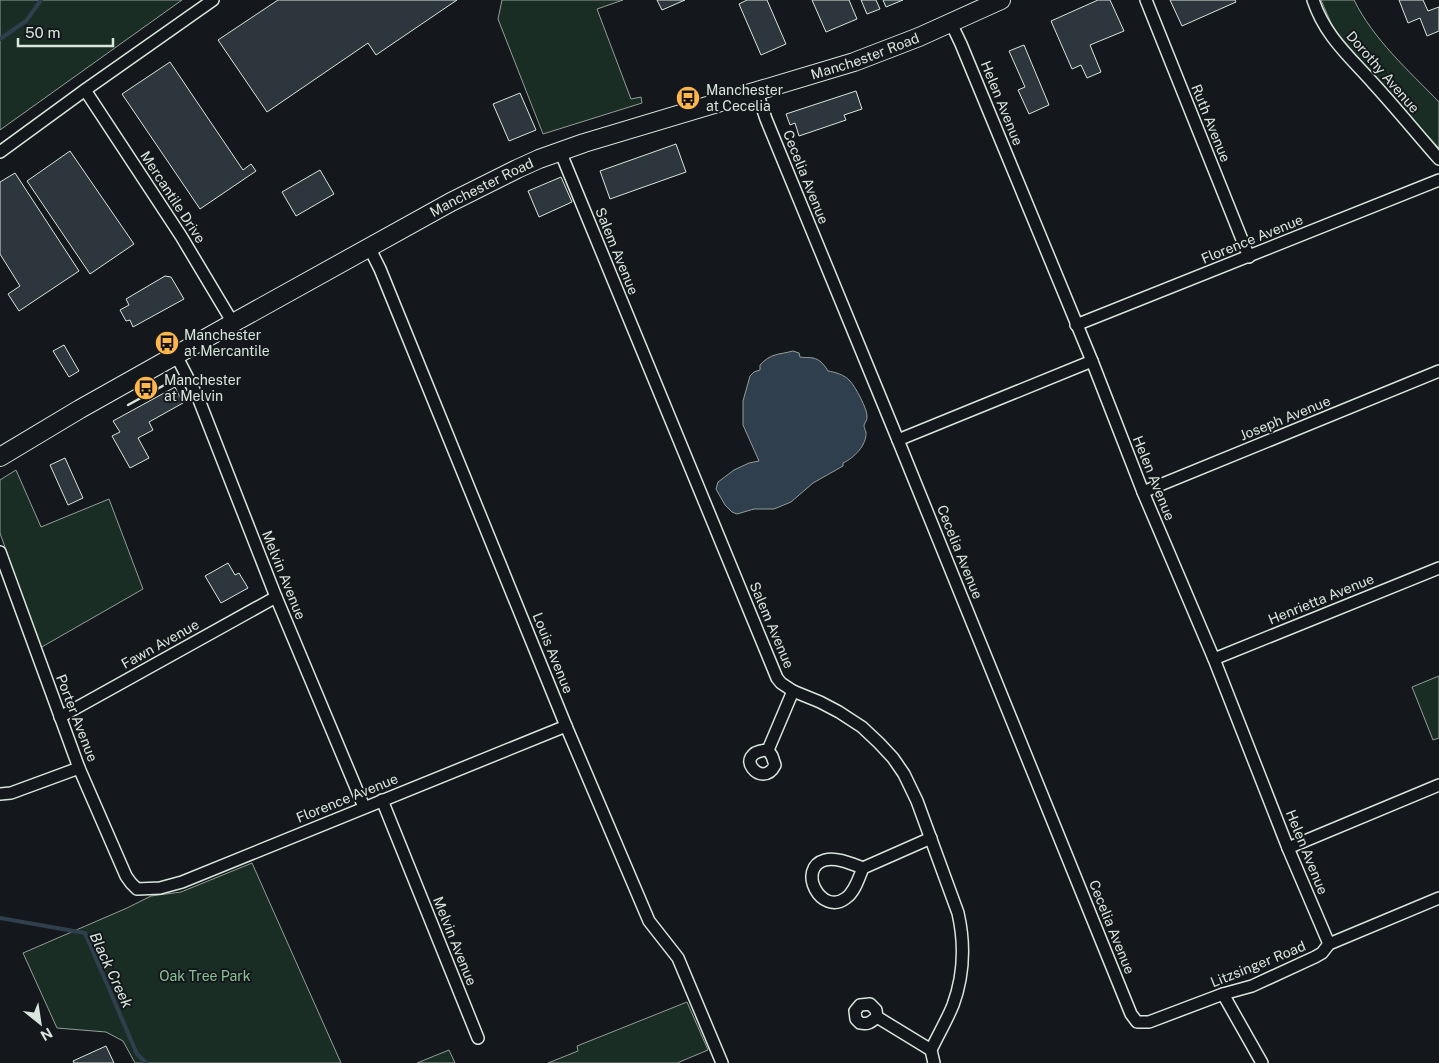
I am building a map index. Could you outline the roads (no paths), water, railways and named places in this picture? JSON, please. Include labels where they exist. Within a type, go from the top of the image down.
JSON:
[{"type":"main road","name":"Manchester Road","points":[[0,457],[69,415],[233,323],[516,169],[560,151],[854,62],[952,23],[1001,0]]},
{"type":"street","points":[[0,152],[213,0]]},
{"type":"street","name":"Ruth Avenue","points":[[1146,0],[1249,257]]},
{"type":"street","name":"Dorothy Avenue","points":[[1313,0],[1326,30],[1339,47],[1439,159]]},
{"type":"street","name":"Helen Avenue","points":[[952,23],[1092,361],[1143,492],[1214,659],[1288,848],[1329,944]]},
{"type":"street","name":"Mercantile Drive","points":[[85,90],[181,236],[233,323]]},
{"type":"street","name":"Cecelia Avenue","points":[[757,92],[766,119],[1131,1014],[1138,1022]]},
{"type":"street","name":"Salem Avenue","points":[[560,151],[777,678],[793,691],[820,702],[862,727],[879,743],[904,774],[917,801],[958,913],[963,958],[952,1006],[931,1050]]},
{"type":"street","name":"Florence Avenue","points":[[1076,325],[1439,180]]},
{"type":"street","name":"Louis Avenue","points":[[369,248],[378,264],[402,320],[566,726],[649,921],[678,958],[722,1063]]},
{"type":"street","name":"Melvin Avenue","points":[[176,355],[199,400],[276,597],[364,807]]},
{"type":"street","points":[[898,440],[1092,361]]},
{"type":"street","name":"Joseph Avenue","points":[[1143,492],[1439,371]]},
{"type":"street","name":"Porter Avenue","points":[[0,552],[79,768],[126,876],[137,889]]},
{"type":"street","name":"Henrietta Avenue","points":[[1214,659],[1439,568]]},
{"type":"street","name":"Fawn Avenue","points":[[60,717],[276,597]]},
{"type":"street","points":[[768,750],[793,691]]},
{"type":"street","name":"Florence Avenue","points":[[137,889],[160,888],[182,882],[566,726]]},
{"type":"street","points":[[0,794],[11,793],[79,768]]},
{"type":"street","points":[[1288,848],[1439,785]]},
{"type":"street","name":"Melvin Avenue","points":[[382,800],[478,1038]]},
{"type":"street","points":[[863,868],[849,862],[826,860],[816,866],[812,874],[814,888],[822,899],[830,902],[839,902],[847,898],[855,887],[863,868],[931,838]]},
{"type":"street","name":"Litzsinger Road","points":[[1138,1022],[1149,1022],[1223,994],[1252,986],[1315,958],[1329,944],[1439,898]]},
{"type":"street","points":[[1223,994],[1261,1063]]},
{"type":"street","points":[[877,1017],[931,1050],[934,1063]]},
{"type":"water","points":[[793,351],[799,353],[800,357],[818,360],[828,371],[843,375],[848,379],[861,398],[867,414],[867,420],[864,425],[866,437],[862,446],[851,458],[843,463],[843,466],[813,483],[791,502],[774,509],[754,509],[737,514],[725,505],[716,489],[718,482],[734,470],[749,463],[759,461],[743,425],[743,401],[750,376],[760,370],[760,365],[768,358]]},
{"type":"waterway","points":[[0,39],[26,21],[41,0]]},
{"type":"waterway","name":"Black Creek","points":[[0,918],[85,933],[137,1054],[146,1063]]},
{"type":"place","name":"Manchester at Cecelia","points":[[688,98]]},
{"type":"place","name":"Manchester at Mercantile","points":[[167,343]]},
{"type":"place","name":"Manchester at Melvin","points":[[146,388]]},
{"type":"park label","name":"Oak Tree Park","points":[[205,976]]}]
